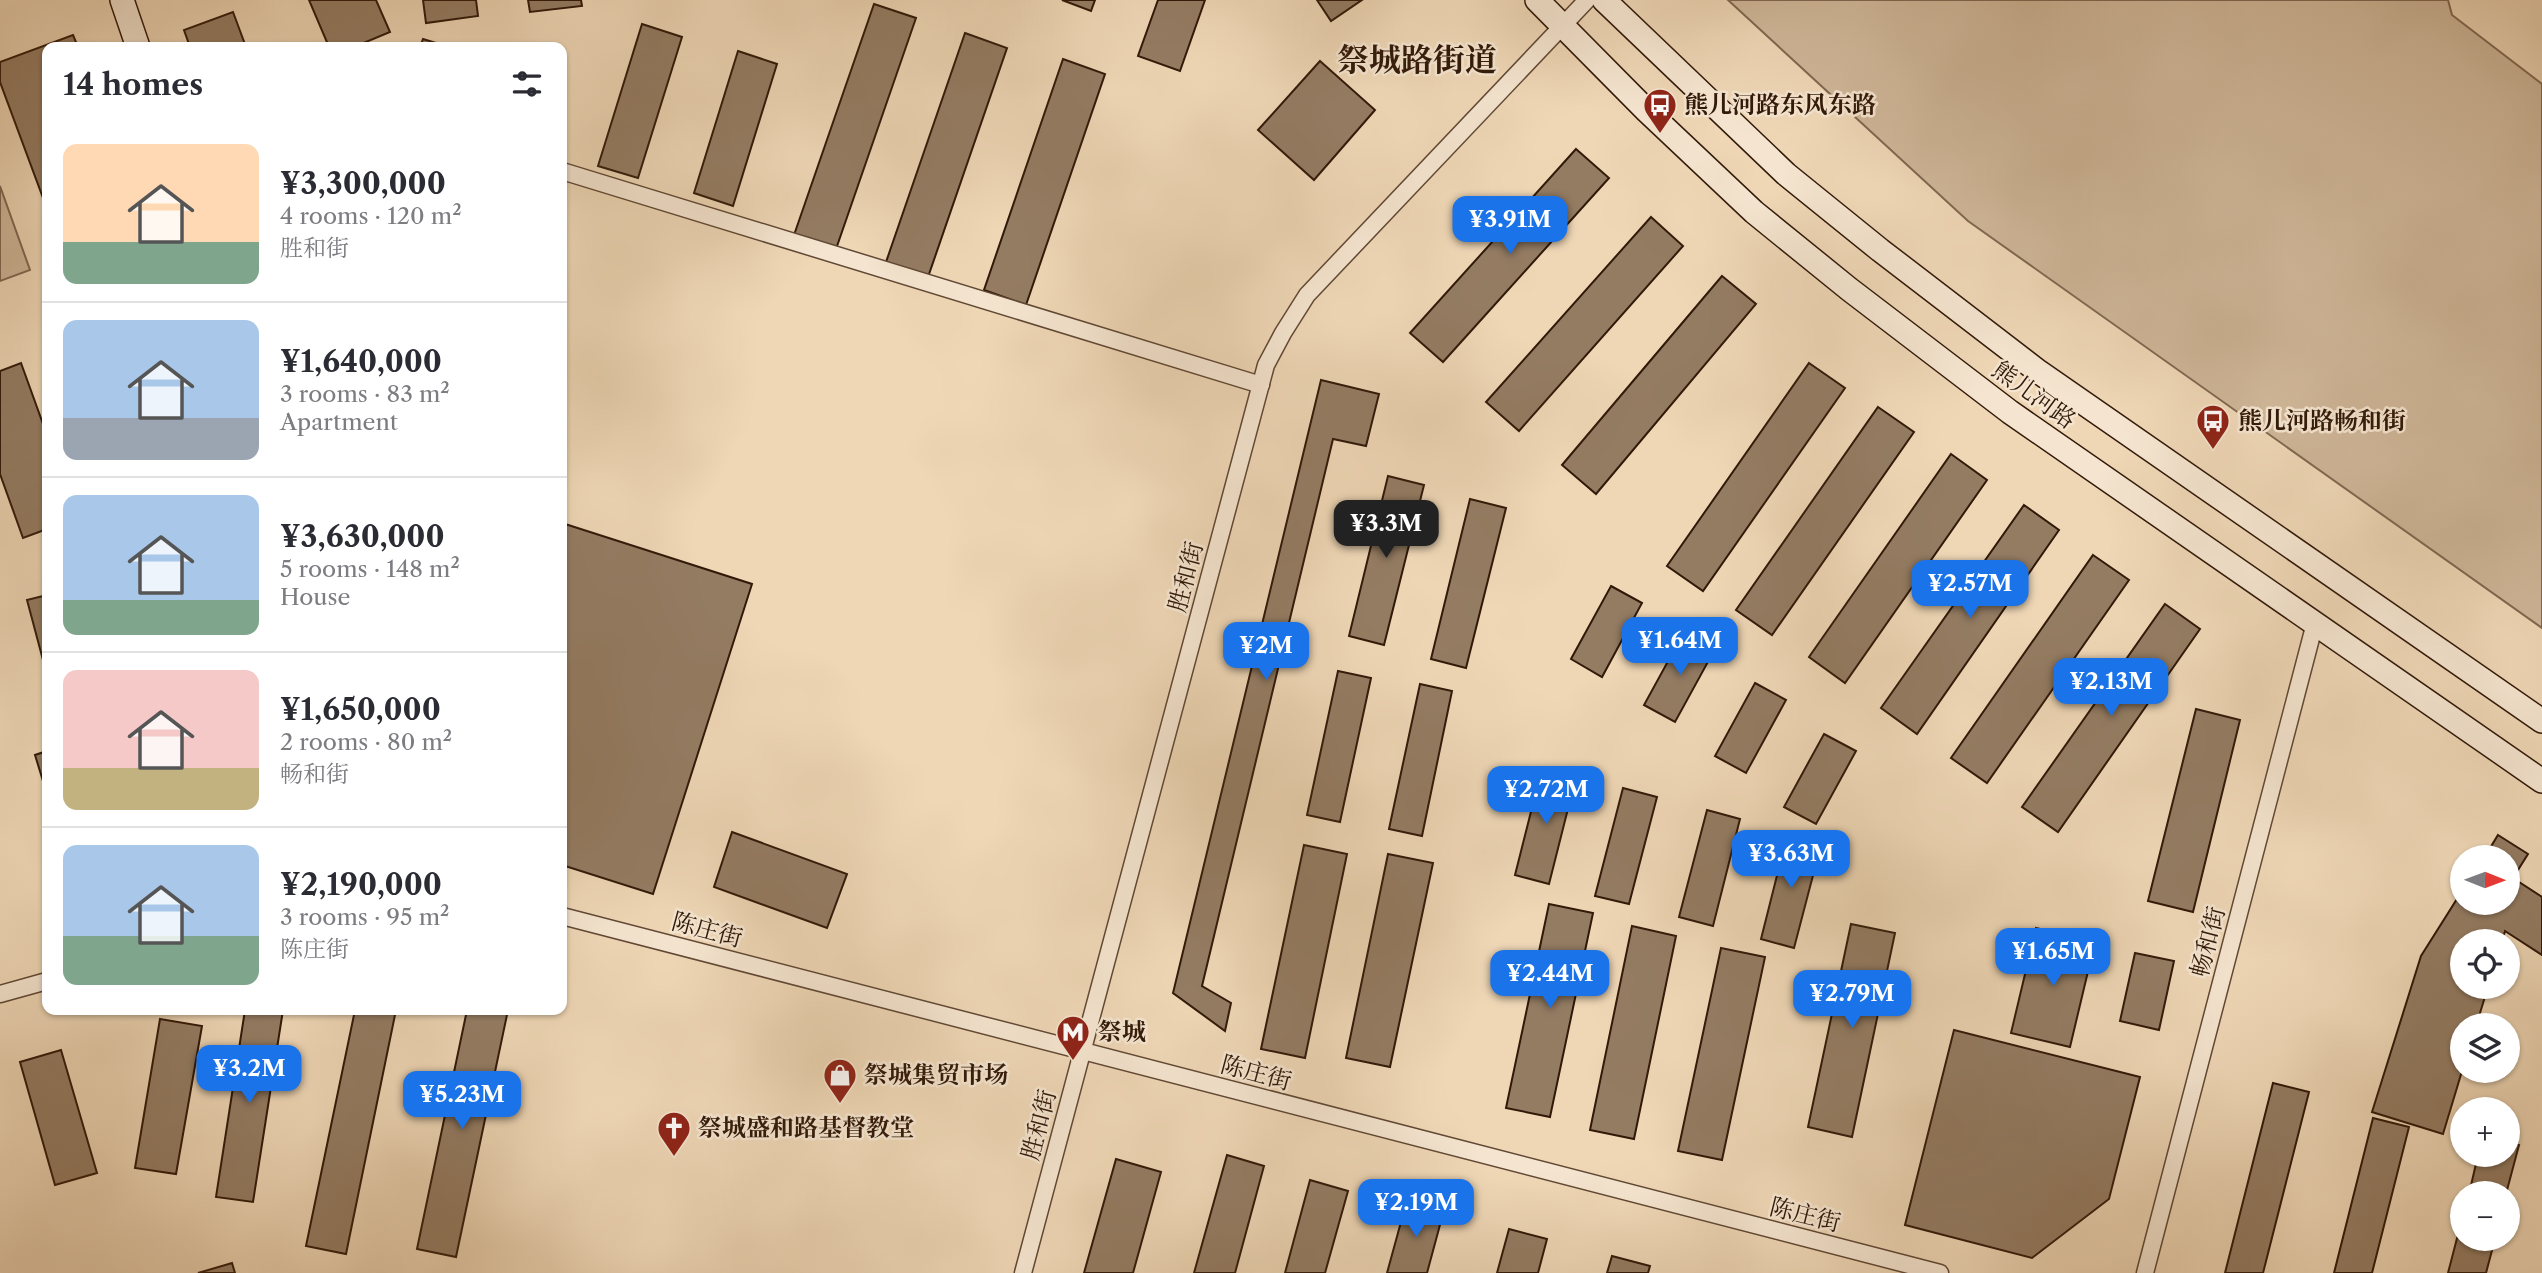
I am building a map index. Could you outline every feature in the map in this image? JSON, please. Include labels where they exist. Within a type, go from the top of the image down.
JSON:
[{"type":"street","points":[[122,0],[136,42]]},
{"type":"street","name":"熊儿河路","points":[[1537,0],[1754,212],[1849,289],[2010,412],[2542,781]]},
{"type":"street","name":"胜和街","points":[[1023,1273],[1266,365],[1307,295],[1587,0]]},
{"type":"street","name":"熊儿河路","points":[[1604,0],[1786,174],[1880,250],[2039,372],[2542,721]]},
{"type":"street","points":[[567,172],[1261,385]]},
{"type":"street","name":"畅和街","points":[[2145,1273],[2315,623]]},
{"type":"street","name":"陈庄街","points":[[567,917],[1940,1273]]},
{"type":"street","points":[[0,994],[42,982]]},
{"type":"shaded area","points":[[1728,0],[2448,0],[2452,15],[2542,84],[2542,628],[1968,221]]},
{"type":"shaded area","points":[[0,186],[30,270],[0,281]]},
{"type":"building","points":[[309,0],[376,0],[390,32],[366,42],[327,42]]},
{"type":"building","points":[[423,0],[476,0],[478,16],[426,23]]},
{"type":"building","points":[[528,0],[581,0],[582,6],[530,12]]},
{"type":"building","points":[[1062,0],[1095,0],[1091,11]]},
{"type":"building","points":[[1158,0],[1205,0],[1180,71],[1138,56]]},
{"type":"building","points":[[1317,0],[1362,0],[1331,21]]},
{"type":"building","points":[[874,4],[916,18],[836,249],[794,235]]},
{"type":"building","points":[[233,12],[244,42],[188,42],[184,30]]},
{"type":"building","points":[[642,24],[682,37],[638,178],[598,166]]},
{"type":"building","points":[[965,33],[1007,48],[927,280],[885,265]]},
{"type":"building","points":[[73,35],[76,42],[54,42]]},
{"type":"building","points":[[42,46],[42,195],[0,82],[0,62]]},
{"type":"building","points":[[738,51],[777,64],[733,206],[694,193]]},
{"type":"building","points":[[1063,59],[1105,74],[1026,305],[984,290]]},
{"type":"building","points":[[1320,61],[1375,110],[1314,180],[1258,130]]},
{"type":"building","points":[[1576,149],[1609,178],[1443,362],[1410,333]]},
{"type":"building","points":[[1651,217],[1683,246],[1519,431],[1486,402]]},
{"type":"building","points":[[1722,276],[1756,304],[1596,494],[1562,465]]},
{"type":"building","points":[[21,363],[42,421],[42,531],[23,538],[0,474],[0,371]]},
{"type":"building","points":[[1809,363],[1845,388],[1703,591],[1667,566]]},
{"type":"building","points":[[1321,380],[1379,394],[1366,446],[1333,439],[1202,986],[1231,1003],[1225,1031],[1173,993]]},
{"type":"building","points":[[1878,407],[1914,432],[1772,635],[1736,610]]},
{"type":"building","points":[[1951,454],[1987,480],[1845,683],[1809,657]]},
{"type":"building","points":[[1388,476],[1424,485],[1384,645],[1349,636]]},
{"type":"building","points":[[1470,499],[1506,508],[1466,668],[1431,659]]},
{"type":"building","points":[[2024,505],[2059,530],[1917,734],[1881,708]]},
{"type":"building","points":[[567,525],[752,584],[653,894],[567,867]]},
{"type":"building","points":[[2093,555],[2129,580],[1987,783],[1951,758]]},
{"type":"building","points":[[1611,586],[1642,603],[1602,677],[1571,659]]},
{"type":"building","points":[[42,596],[42,656],[27,600]]},
{"type":"building","points":[[2165,604],[2200,629],[2058,832],[2022,807]]},
{"type":"building","points":[[1684,632],[1715,649],[1675,722],[1644,705]]},
{"type":"building","points":[[1338,671],[1371,678],[1340,822],[1307,815]]},
{"type":"building","points":[[1755,683],[1786,700],[1746,773],[1715,756]]},
{"type":"building","points":[[1420,684],[1452,691],[1422,836],[1389,829]]},
{"type":"building","points":[[2196,709],[2240,720],[2193,912],[2148,901]]},
{"type":"building","points":[[1824,734],[1856,751],[1816,824],[1784,807]]},
{"type":"building","points":[[42,753],[42,778],[35,755]]},
{"type":"building","points":[[1542,768],[1576,777],[1549,884],[1515,875]]},
{"type":"building","points":[[1623,788],[1657,797],[1629,904],[1595,896]]},
{"type":"building","points":[[1707,810],[1740,819],[1713,926],[1679,917]]},
{"type":"building","points":[[732,832],[847,874],[827,928],[714,887]]},
{"type":"building","points":[[1788,832],[1822,841],[1794,948],[1761,939]]},
{"type":"building","points":[[2498,835],[2514,845],[2492,845]]},
{"type":"building","points":[[1304,845],[1347,854],[1305,1058],[1261,1049]]},
{"type":"building","points":[[2520,849],[2528,854],[2520,867]]},
{"type":"building","points":[[1388,854],[1433,863],[1390,1067],[1346,1058]]},
{"type":"building","points":[[2520,883],[2542,897],[2542,955],[2520,941],[2520,929],[2450,929],[2450,999],[2484,999],[2480,1013],[2450,1013],[2450,1083],[2458,1083],[2454,1097],[2450,1097],[2450,1111],[2443,1134],[2372,1112],[2421,956],[2450,910],[2450,915],[2520,915]]},
{"type":"building","points":[[1549,904],[1593,913],[1550,1117],[1506,1108]]},
{"type":"building","points":[[1851,924],[1895,933],[1852,1137],[1808,1127]]},
{"type":"building","points":[[1632,926],[1676,936],[1634,1139],[1590,1130]]},
{"type":"building","points":[[2036,928],[2095,942],[2070,1047],[2011,1033]]},
{"type":"building","points":[[1721,948],[1765,957],[1722,1160],[1678,1151]]},
{"type":"building","points":[[2135,953],[2174,961],[2159,1030],[2120,1021]]},
{"type":"building","points":[[244,1015],[282,1015],[253,1202],[216,1197]]},
{"type":"building","points":[[354,1015],[395,1015],[346,1254],[306,1246]]},
{"type":"building","points":[[466,1015],[507,1015],[456,1257],[417,1249]]},
{"type":"building","points":[[160,1019],[202,1026],[176,1174],[135,1168]]},
{"type":"building","points":[[1954,1030],[2140,1077],[2109,1199],[2032,1258],[1905,1225]]},
{"type":"building","points":[[61,1050],[97,1173],[55,1185],[20,1062]]},
{"type":"building","points":[[2273,1083],[2309,1092],[2263,1273],[2225,1273]]},
{"type":"building","points":[[2373,1118],[2409,1127],[2372,1273],[2334,1273]]},
{"type":"building","points":[[1227,1155],[1264,1166],[1235,1273],[1194,1273]]},
{"type":"building","points":[[1116,1159],[1161,1172],[1133,1273],[1084,1273]]},
{"type":"building","points":[[2475,1167],[2513,1167],[2509,1181],[2472,1181]]},
{"type":"building","points":[[1310,1180],[1348,1191],[1325,1273],[1285,1273]]},
{"type":"building","points":[[1407,1200],[1444,1210],[1427,1273],[1387,1273]]},
{"type":"building","points":[[1509,1229],[1547,1239],[1538,1273],[1497,1273]]},
{"type":"building","points":[[2454,1251],[2492,1251],[2486,1273],[2448,1273]]},
{"type":"building","points":[[1612,1256],[1650,1266],[1648,1273],[1607,1273]]},
{"type":"building","points":[[232,1263],[235,1273],[198,1273]]},
{"type":"place","name":"熊儿河路东风东路","points":[[1660,135]]},
{"type":"place","name":"熊儿河路畅和街","points":[[2213,451]]},
{"type":"place","name":"祭城","points":[[1073,1062]]},
{"type":"place","name":"祭城集贸市场","points":[[840,1105]]},
{"type":"place","name":"祭城盛和路基督教堂","points":[[674,1158]]},
{"type":"district","name":"祭城路街道","points":[[1417,60]]}]
